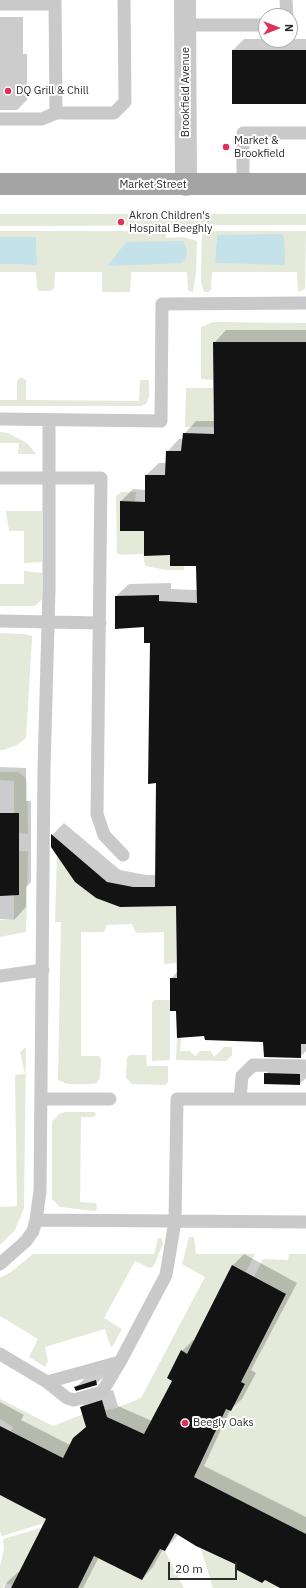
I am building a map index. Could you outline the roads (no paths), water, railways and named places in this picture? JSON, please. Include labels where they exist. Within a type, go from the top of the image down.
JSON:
[{"type":"main road","name":"Market Street","points":[[0,184],[306,184]]},
{"type":"street","name":"Brookfield Avenue","points":[[185,0],[186,185]]},
{"type":"lane","points":[[0,119],[42,119],[56,113],[114,113],[124,102],[124,0]]},
{"type":"lane","points":[[0,4],[55,2],[56,113]]},
{"type":"lane","points":[[185,25],[258,25]]},
{"type":"lane","points":[[243,184],[243,133],[306,132]]},
{"type":"lane","points":[[0,419],[161,421],[162,304],[306,303]]},
{"type":"lane","points":[[0,1264],[26,1241],[36,1220],[40,1191],[44,769],[49,622],[49,420]]},
{"type":"lane","points":[[0,478],[101,478],[97,814],[104,835],[123,855]]},
{"type":"lane","points":[[0,621],[100,623]]},
{"type":"lane","points":[[0,976],[43,970]]},
{"type":"lane","points":[[240,1099],[242,1076],[253,1065],[306,1066]]},
{"type":"lane","points":[[41,1099],[110,1099]]},
{"type":"lane","points":[[0,1354],[47,1382],[67,1398],[74,1400],[102,1392],[120,1362],[166,1275],[175,1221],[177,1099],[306,1099]]},
{"type":"lane","points":[[36,1220],[306,1222]]},
{"type":"lane","points":[[47,1382],[120,1362]]},
{"type":"water","points":[[282,234],[284,237],[285,265],[215,263],[217,235]]},
{"type":"water","points":[[0,237],[36,237],[37,265],[0,264]]},
{"type":"water","points":[[183,241],[187,249],[186,258],[182,263],[108,266],[126,242]]},
{"type":"place","name":"DQ Grill & Chill","points":[[8,91]]},
{"type":"place","name":"Market & Brookfield","points":[[226,147]]},
{"type":"place","name":"Akron Children's Hospital Beeghly","points":[[121,222]]},
{"type":"place","name":"Beegly Oaks","points":[[185,1423]]}]
